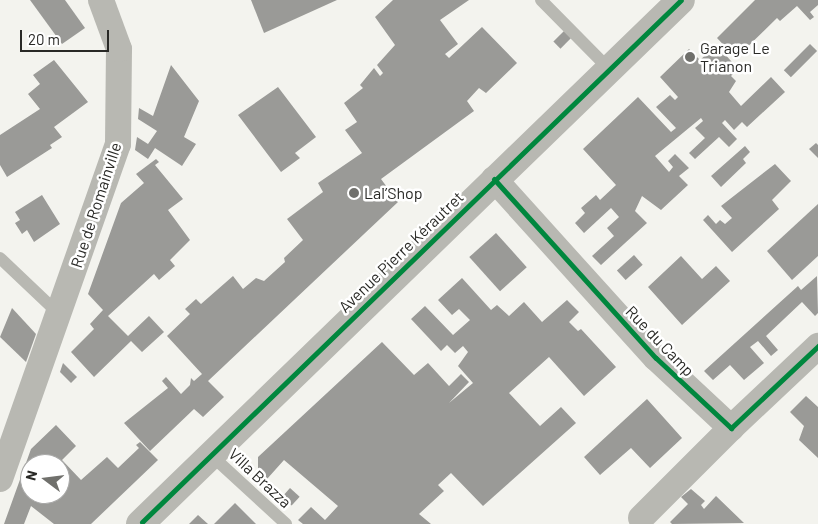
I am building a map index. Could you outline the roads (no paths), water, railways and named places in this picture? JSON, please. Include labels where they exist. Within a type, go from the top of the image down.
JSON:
[{"type":"main road","name":"Avenue Pierre Kérautret","points":[[140,524],[494,179],[682,0]]},
{"type":"street","name":"Rue de Romainville","points":[[0,478],[118,144],[119,49],[101,0]]},
{"type":"street","name":"Rue du Camp","points":[[494,179],[656,358],[731,428]]},
{"type":"street","points":[[641,518],[731,428],[818,346]]},
{"type":"lane","points":[[541,0],[608,70]]},
{"type":"lane","points":[[0,258],[59,314]]},
{"type":"lane","name":"Villa Brazza","points":[[212,455],[286,524]]},
{"type":"place","name":"Garage Le Trianon","points":[[690,57]]},
{"type":"place","name":"Lal’Shop","points":[[354,193]]}]
